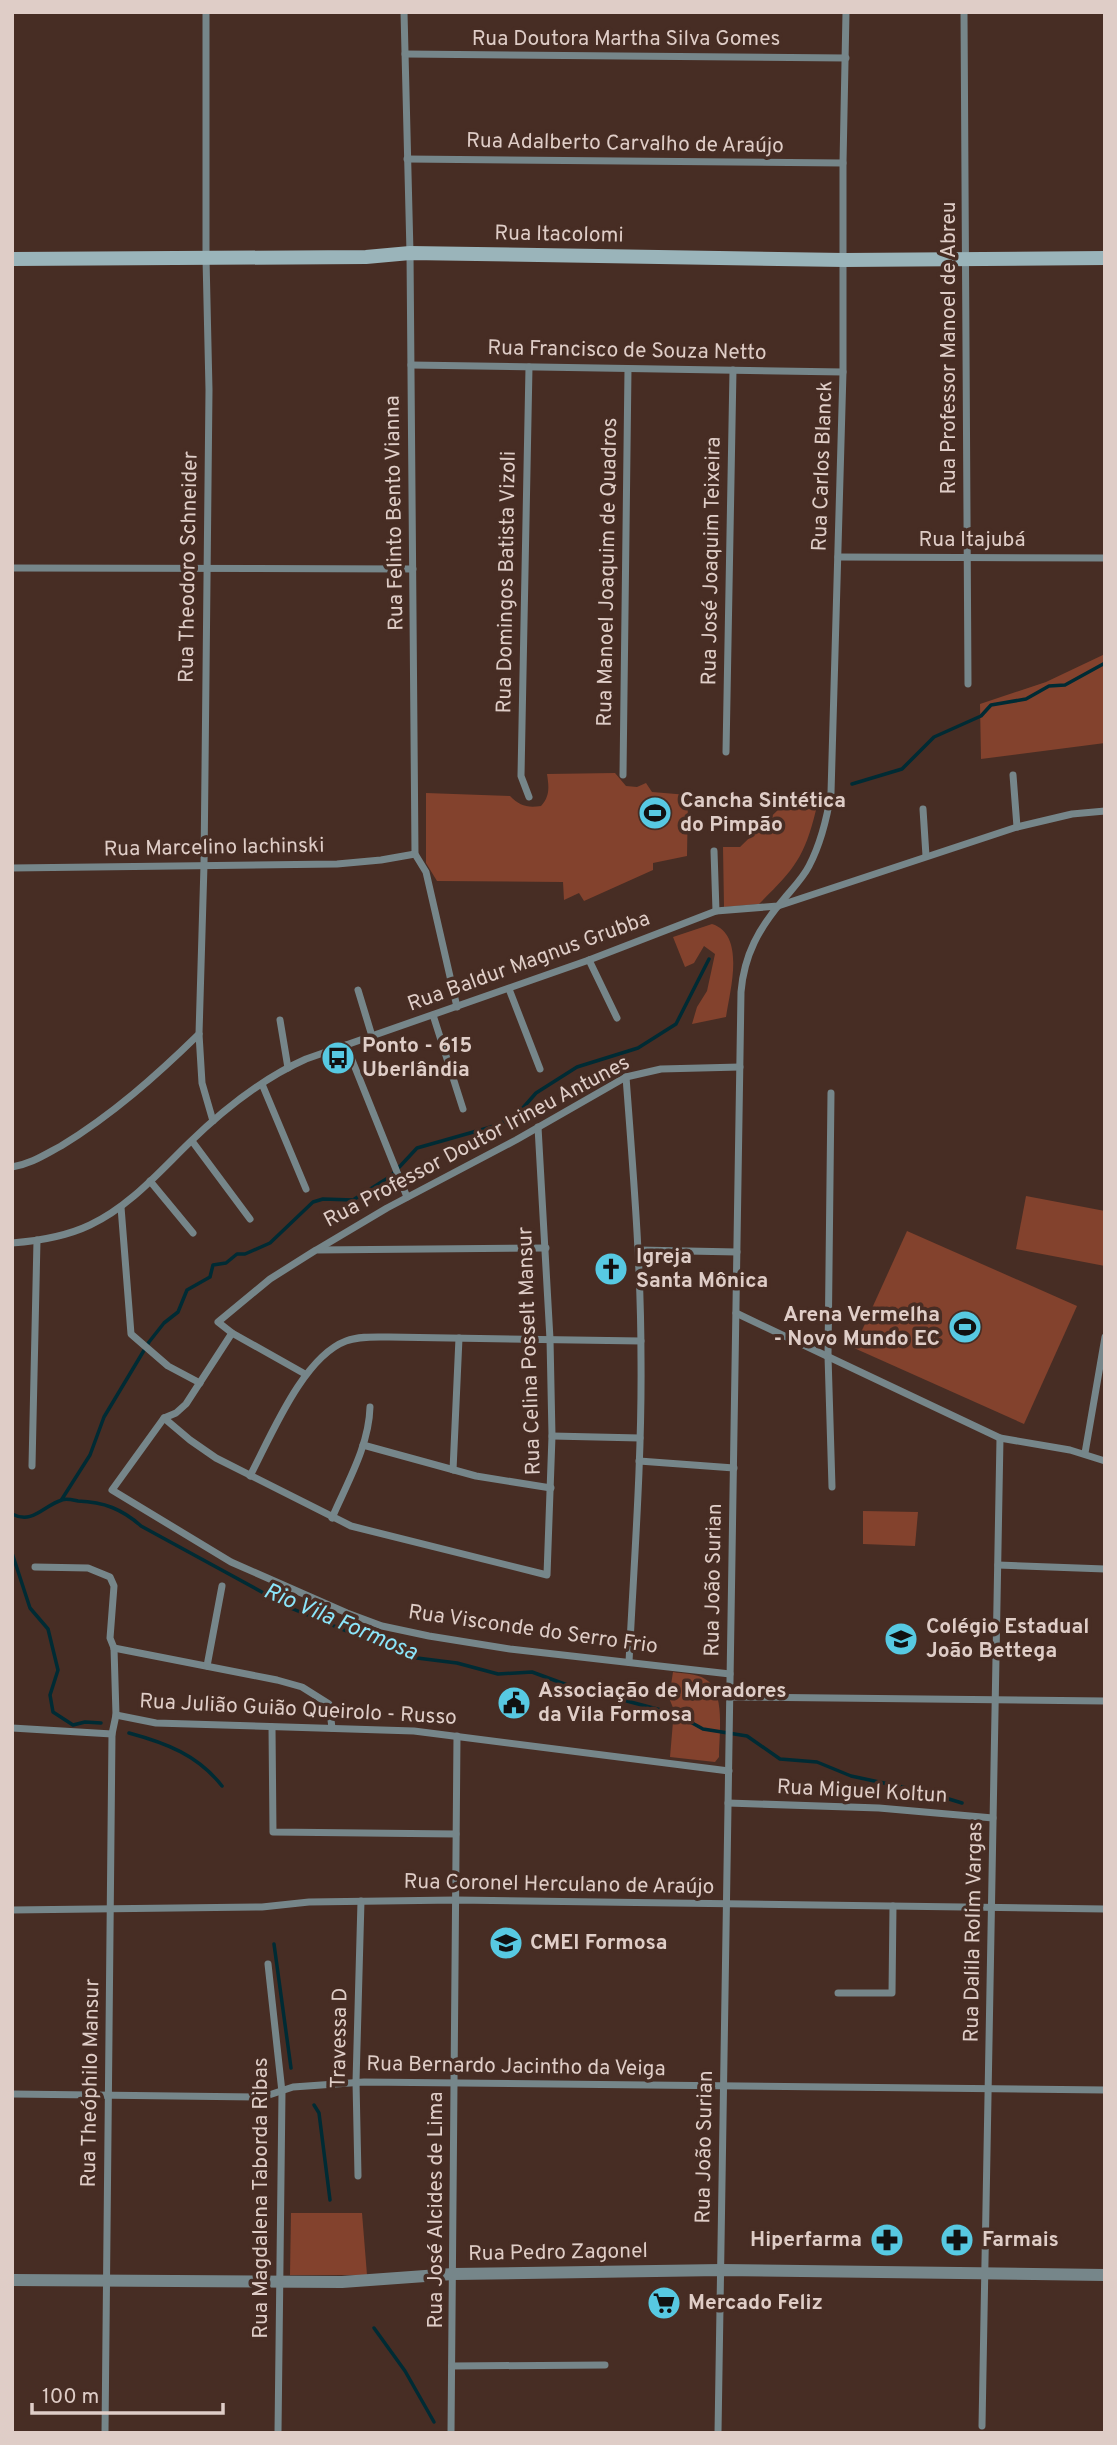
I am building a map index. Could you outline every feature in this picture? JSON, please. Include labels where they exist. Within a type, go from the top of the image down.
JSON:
[{"type":"main road","name":"Rua Itacolomi","points":[[12,259],[366,257],[410,253],[844,260],[1105,258]]},
{"type":"street","name":"Rua Theodoro Schneider","points":[[206,12],[209,390],[204,865],[199,1034],[202,1083],[213,1121]]},
{"type":"street","name":"Rua Felinto Bento Vianna","points":[[404,12],[410,253],[415,854],[426,872],[457,1007]]},
{"type":"street","name":"Rua Carlos Blanck","points":[[778,906],[808,868],[816,851],[827,814],[832,771],[844,372],[843,163],[846,12]]},
{"type":"street","name":"Rua Professor Manoel de Abreu","points":[[964,12],[968,684]]},
{"type":"street","name":"Rua Doutora Martha Silva Gomes","points":[[405,54],[846,58]]},
{"type":"street","name":"Rua Adalberto Carvalho de Araújo","points":[[407,159],[843,163]]},
{"type":"street","name":"Rua Francisco de Souza Netto","points":[[411,365],[844,372]]},
{"type":"street","name":"Rua Domingos Batista Vizoli","points":[[529,367],[521,776],[529,797]]},
{"type":"street","name":"Rua Manoel Joaquim de Quadros","points":[[623,775],[628,369]]},
{"type":"street","name":"Rua José Joaquim Teixeira","points":[[726,752],[733,370]]},
{"type":"street","name":"Rua Itajubá","points":[[838,557],[1105,558]]},
{"type":"street","points":[[12,568],[412,569]]},
{"type":"street","points":[[1013,775],[1017,827]]},
{"type":"street","points":[[923,809],[926,856]]},
{"type":"street","name":"Rua Baldur Magnus Grubba","points":[[12,1243],[37,1240],[80,1229],[121,1207],[213,1121],[262,1084],[288,1068],[346,1045],[509,989],[716,911],[778,906],[1017,827],[1072,814],[1105,811]]},
{"type":"street","points":[[714,850],[716,911]]},
{"type":"street","name":"Rua Marcelino Iachinski","points":[[12,868],[362,862],[415,854]]},
{"type":"street","name":"Rua João Surian","points":[[718,2433],[743,973],[754,940],[778,906]]},
{"type":"street","points":[[589,960],[617,1018]]},
{"type":"street","points":[[509,989],[540,1069]]},
{"type":"street","points":[[358,990],[372,1036]]},
{"type":"street","points":[[433,1015],[463,1110]]},
{"type":"street","points":[[280,1020],[288,1068]]},
{"type":"street","points":[[12,1167],[29,1164],[93,1127],[158,1075],[199,1034]]},
{"type":"street","points":[[346,1045],[407,1197]]},
{"type":"street","name":"Rua Professor Doutor Irineu Antunes","points":[[232,1334],[218,1322],[270,1279],[407,1197],[626,1077],[662,1069],[740,1067]]},
{"type":"street","points":[[626,1077],[638,1250],[641,1340],[640,1438],[629,1662]]},
{"type":"street","points":[[262,1084],[306,1189]]},
{"type":"street","points":[[831,1093],[828,1356],[832,1487]]},
{"type":"street","name":"Rua Celina Posselt Mansur","points":[[332,1518],[374,1533],[547,1575],[552,1436],[546,1248],[538,1126]]},
{"type":"street","points":[[192,1140],[250,1219]]},
{"type":"street","points":[[150,1181],[193,1233]]},
{"type":"street","points":[[121,1207],[131,1334],[168,1366],[200,1383]]},
{"type":"street","points":[[32,1466],[37,1240]]},
{"type":"street","points":[[316,1250],[546,1248]]},
{"type":"street","points":[[638,1250],[737,1252]]},
{"type":"street","points":[[736,1313],[1000,1438],[1085,1453],[1105,1461]]},
{"type":"street","points":[[305,1374],[232,1334],[182,1409],[164,1418],[201,1448],[332,1518],[363,1445],[370,1408]]},
{"type":"street","points":[[1085,1453],[1105,1337]]},
{"type":"street","points":[[250,1476],[305,1374],[326,1351],[357,1338],[641,1340]]},
{"type":"street","points":[[453,1470],[459,1338]]},
{"type":"street","name":"Rua Visconde do Serro Frio","points":[[164,1418],[112,1490],[232,1562],[361,1619],[404,1632],[455,1641],[730,1674]]},
{"type":"street","points":[[552,1436],[640,1438]]},
{"type":"street","name":"Rua Dalila Rolim Vargas","points":[[982,2426],[1000,1438]]},
{"type":"street","points":[[363,1445],[486,1478],[551,1488]]},
{"type":"street","points":[[639,1461],[734,1468]]},
{"type":"street","points":[[998,1565],[1105,1569]]},
{"type":"street","name":"Rua Theóphilo Mansur","points":[[35,1567],[88,1568],[110,1577],[114,1586],[110,1638],[114,1648],[116,1717],[113,1732],[105,2433]]},
{"type":"street","points":[[207,1666],[222,1586]]},
{"type":"street","points":[[114,1648],[277,1680],[313,1692],[329,1704],[332,1728]]},
{"type":"street","points":[[730,1697],[1105,1701]]},
{"type":"street","name":"Rua Julião Guião Queirolo - Russo","points":[[116,1717],[150,1723],[414,1731],[729,1771]]},
{"type":"street","points":[[272,1727],[273,1832],[456,1834]]},
{"type":"street","points":[[12,1728],[113,1732]]},
{"type":"street","name":"Rua José Alcides de Lima","points":[[451,2433],[457,1736]]},
{"type":"street","name":"Rua Miguel Koltun","points":[[728,1803],[879,1808],[993,1818]]},
{"type":"street","name":"Rua Coronel Herculano de Araújo","points":[[12,1910],[262,1907],[309,1902],[456,1900],[1105,1909]]},
{"type":"street","name":"Travessa D","points":[[358,2176],[356,2082],[361,1901]]},
{"type":"street","points":[[838,1993],[892,1993],[893,1906]]},
{"type":"street","name":"Rua Magdalena Taborda Ribas","points":[[268,1964],[282,2091],[278,2433]]},
{"type":"street","name":"Rua Bernardo Jacintho da Veiga","points":[[12,2094],[263,2098],[293,2087],[356,2082],[1105,2090]]},
{"type":"street","name":"Rua Pedro Zagonel","points":[[12,2280],[366,2281],[453,2274],[721,2270],[1105,2275]]},
{"type":"street","points":[[452,2366],[605,2365]]},
{"type":"shaded area","points":[[1105,654],[1105,743],[981,759],[980,704],[1046,682]]},
{"type":"shaded area","points":[[615,773],[626,786],[637,787],[646,783],[652,792],[688,795],[687,856],[653,863],[653,870],[584,901],[579,893],[564,900],[563,882],[437,881],[426,863],[426,793],[510,796],[524,806],[536,807],[541,806],[547,795],[547,774]]},
{"type":"shaded area","points":[[782,806],[816,810],[802,852],[781,881],[759,904],[724,907],[723,847],[740,847]]},
{"type":"shaded area","points":[[712,924],[723,930],[732,951],[732,979],[726,1017],[692,1024],[697,1007],[707,991],[715,954],[704,946],[694,963],[685,967],[673,937]]},
{"type":"shaded area","points":[[1026,1196],[1105,1211],[1105,1266],[1016,1249]]},
{"type":"shaded area","name":"Arena Vermelha - Novo Mundo EC","points":[[907,1231],[1077,1306],[1024,1424],[854,1348]]},
{"type":"shaded area","points":[[863,1511],[918,1512],[915,1546],[863,1544]]},
{"type":"shaded area","points":[[673,1672],[701,1677],[712,1685],[716,1693],[720,1726],[719,1757],[715,1762],[670,1757],[674,1710],[669,1698]]},
{"type":"shaded area","points":[[291,2213],[362,2213],[367,2275],[290,2275]]},
{"type":"waterway","points":[[852,784],[902,769],[934,737],[981,716],[991,705],[1026,699],[1049,686],[1065,685],[1105,663]]},
{"type":"waterway","points":[[62,1499],[90,1455],[104,1417],[149,1342],[164,1323],[178,1312],[187,1290],[210,1277],[213,1265],[226,1263],[237,1254],[245,1254],[270,1243],[313,1202],[323,1199],[353,1200],[391,1176],[417,1148],[514,1118],[536,1093],[577,1067],[638,1048],[676,1024],[709,959]]},
{"type":"waterway","name":"Rio Vila Formosa","points":[[12,1514],[19,1517],[32,1516],[65,1499],[104,1505],[120,1511],[141,1526],[293,1609],[409,1657],[457,1663],[498,1674],[532,1672],[570,1686],[676,1714],[703,1729],[747,1736],[780,1759],[817,1762],[851,1776],[926,1792],[962,1803]]},
{"type":"waterway","points":[[12,1553],[30,1608],[48,1629],[58,1670],[50,1695],[53,1712],[73,1725],[85,1722],[101,1723]]},
{"type":"waterway","points":[[129,1733],[156,1741],[192,1758],[222,1786]]},
{"type":"waterway","points":[[274,1944],[291,2068]]},
{"type":"waterway","points":[[314,2105],[319,2113],[330,2200]]},
{"type":"waterway","points":[[374,2328],[405,2371],[434,2422]]},
{"type":"place","name":"Cancha Sintética do Pimpão","points":[[655,813]]},
{"type":"place","name":"Ponto - 615 Uberlândia","points":[[338,1058]]},
{"type":"place","name":"Igreja Santa Mônica","points":[[611,1269]]},
{"type":"place","name":"Arena Vermelha - Novo Mundo EC","points":[[965,1327]]},
{"type":"place","name":"Colégio Estadual João Bettega","points":[[901,1639]]},
{"type":"place","name":"Associação de Moradores da Vila Formosa","points":[[514,1703]]},
{"type":"place","name":"CMEI Formosa","points":[[506,1943]]},
{"type":"place","name":"Hiperfarma","points":[[887,2240]]},
{"type":"place","name":"Farmais","points":[[957,2240]]},
{"type":"place","name":"Mercado Feliz","points":[[664,2303]]}]
